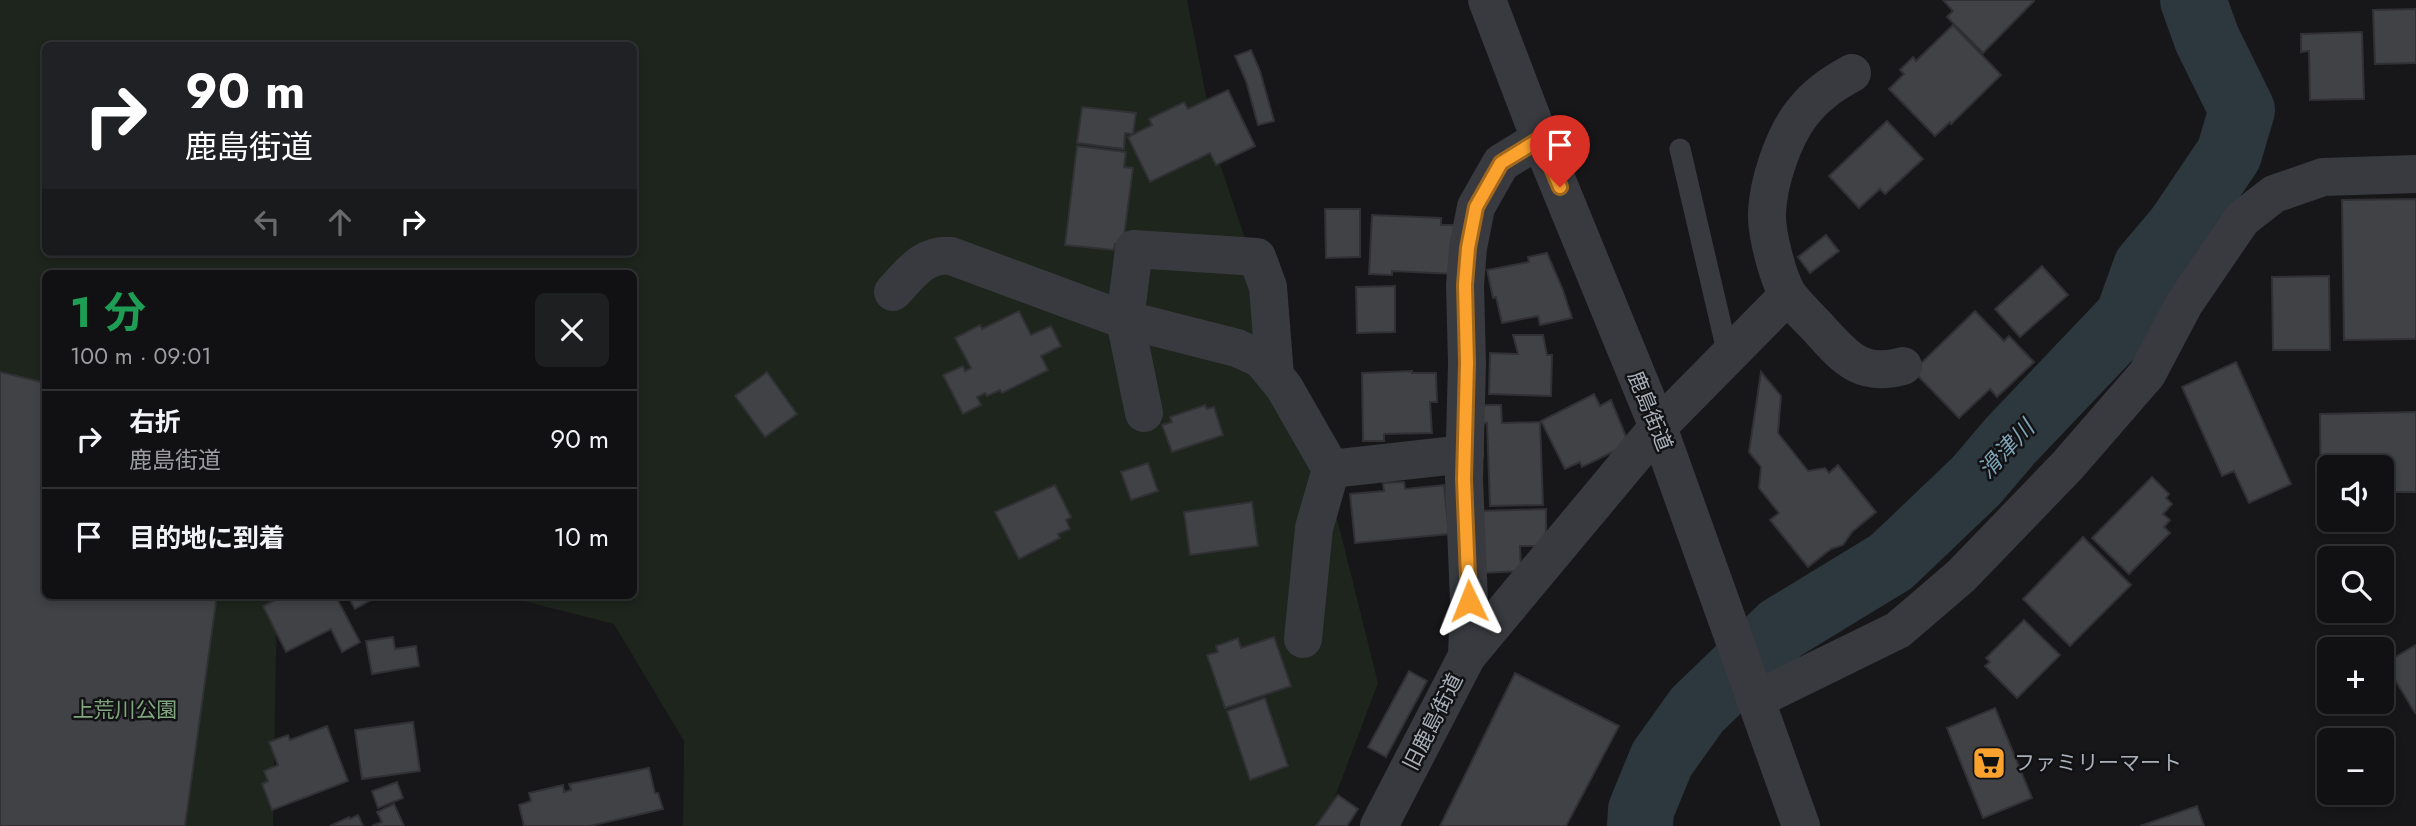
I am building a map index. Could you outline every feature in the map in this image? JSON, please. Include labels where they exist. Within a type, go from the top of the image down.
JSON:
[{"type":"street","name":"鹿島街道","points":[[1487,0],[1540,139],[1658,427],[1801,826]]},
{"type":"street","points":[[1852,73],[1823,90],[1801,115],[1783,147],[1767,214],[1774,260],[1788,295],[1843,355],[1865,369],[1887,370],[1903,366]]},
{"type":"street","name":"旧鹿島街道","points":[[1379,826],[1467,656],[1469,601],[1465,454],[1465,285],[1468,248],[1476,207],[1501,163],[1540,139]]},
{"type":"street","points":[[1752,690],[1898,630],[1961,576],[2068,464],[2147,374],[2184,303],[2242,219],[2274,194],[2323,177],[2416,174]]},
{"type":"street","points":[[1144,413],[1125,320],[1134,249],[1257,257],[1268,287],[1275,376]]},
{"type":"street","points":[[893,292],[916,268],[936,255],[951,256],[1125,320],[1237,348],[1261,359],[1284,387],[1331,469],[1314,528],[1303,639]]},
{"type":"street","points":[[1467,656],[1658,427],[1788,295]]},
{"type":"street","points":[[1331,469],[1465,454]]},
{"type":"lane","points":[[1680,149],[1728,355]]},
{"type":"green space","points":[[0,0],[1187,0],[1219,161],[1331,494],[1378,683],[1324,826],[683,826],[684,741],[614,624],[516,599],[637,599],[637,270],[42,270],[42,599],[277,599],[273,826],[0,826]]},
{"type":"building","points":[[1943,0],[2034,1],[1983,53],[1947,17],[1953,11]]},
{"type":"building","points":[[2416,9],[2416,63],[2375,64],[2373,10]]},
{"type":"building","points":[[1953,25],[2001,75],[1935,136],[1889,89],[1904,74],[1900,70],[1913,57],[1916,61]]},
{"type":"building","points":[[2362,32],[2364,99],[2310,100],[2309,51],[2301,52],[2301,34]]},
{"type":"building","points":[[1251,50],[1274,121],[1258,125],[1246,81],[1235,56]]},
{"type":"building","points":[[1228,90],[1255,146],[1216,165],[1210,153],[1150,182],[1128,137],[1152,125],[1149,119],[1184,102],[1188,109]]},
{"type":"building","points":[[1082,107],[1136,113],[1133,134],[1125,133],[1124,149],[1077,143]]},
{"type":"building","points":[[1887,121],[1923,159],[1885,194],[1880,189],[1859,208],[1829,176]]},
{"type":"building","points":[[1077,146],[1126,152],[1124,167],[1133,168],[1123,244],[1115,244],[1114,250],[1065,245]]},
{"type":"building","points":[[2416,199],[2416,339],[2344,340],[2342,200]]},
{"type":"building","points":[[1325,209],[1360,209],[1360,257],[1326,258]]},
{"type":"building","points":[[1372,215],[1441,218],[1441,225],[1457,225],[1454,274],[1392,271],[1392,275],[1369,274]]},
{"type":"building","points":[[1826,235],[1839,251],[1810,273],[1798,257]]},
{"type":"building","points":[[1547,253],[1572,318],[1540,325],[1538,316],[1502,323],[1487,270],[1529,262],[1528,257]]},
{"type":"building","points":[[2042,266],[2068,295],[2020,337],[1995,309]]},
{"type":"building","points":[[2329,276],[2330,350],[2273,350],[2272,277]]},
{"type":"building","points":[[1395,286],[1395,332],[1357,333],[1356,287]]},
{"type":"building","points":[[1019,311],[1031,335],[1051,326],[1061,346],[1041,356],[1048,370],[1002,393],[1000,390],[977,397],[981,405],[963,414],[943,375],[963,366],[965,371],[971,368],[955,338],[980,325],[982,329]]},
{"type":"building","points":[[1975,311],[2004,341],[2009,336],[2034,362],[1997,397],[1990,389],[1959,418],[1913,371]]},
{"type":"building","points":[[1513,335],[1543,335],[1547,355],[1552,355],[1551,396],[1489,394],[1490,353],[1518,354]]},
{"type":"building","points":[[2236,362],[2291,484],[2249,503],[2234,471],[2222,476],[2182,387]]},
{"type":"building","name":"上荒川公園","points":[[0,372],[42,382],[42,599],[216,599],[185,826],[0,826]]},
{"type":"building","points":[[767,372],[797,414],[765,437],[735,396]]},
{"type":"building","points":[[1761,372],[1781,396],[1778,433],[1808,471],[1825,468],[1829,473],[1838,465],[1876,512],[1852,532],[1843,545],[1831,549],[1808,567],[1770,520],[1779,513],[1759,488],[1761,467],[1749,452]]},
{"type":"building","points":[[1362,373],[1436,373],[1437,402],[1430,402],[1432,433],[1384,434],[1384,441],[1363,441]]},
{"type":"building","points":[[1594,394],[1600,406],[1611,400],[1629,444],[1582,467],[1580,462],[1565,469],[1541,421]]},
{"type":"building","points":[[1205,405],[1207,409],[1214,407],[1223,435],[1172,452],[1162,425],[1172,422],[1170,417]]},
{"type":"building","points":[[1481,405],[1501,405],[1502,423],[1540,422],[1543,505],[1490,506],[1487,423],[1481,424]]},
{"type":"building","points":[[2416,412],[2416,492],[2394,492],[2394,455],[2320,455],[2320,414]]},
{"type":"building","points":[[1148,463],[1158,491],[1131,500],[1121,472]]},
{"type":"building","points":[[2152,477],[2169,494],[2166,498],[2172,504],[2163,514],[2170,520],[2164,527],[2170,533],[2129,574],[2092,538]]},
{"type":"building","points":[[1404,482],[1405,489],[1444,485],[1449,534],[1355,543],[1350,494],[1384,491],[1383,483]]},
{"type":"building","points":[[1055,485],[1071,517],[1066,520],[1070,529],[1058,534],[1060,538],[1019,559],[995,512]]},
{"type":"building","points":[[1252,502],[1258,546],[1190,555],[1184,512]]},
{"type":"building","points":[[1546,509],[1546,546],[1520,546],[1521,571],[1483,573],[1480,511]]},
{"type":"building","points":[[2083,537],[2131,585],[2070,646],[2023,599]]},
{"type":"building","points":[[277,599],[337,599],[360,642],[342,652],[331,629],[286,652],[263,606]]},
{"type":"building","points":[[349,599],[373,599],[355,609]]},
{"type":"building","points":[[2024,620],[2060,655],[2017,698],[1985,666],[1990,662],[1986,658]]},
{"type":"building","points":[[393,637],[395,649],[416,646],[419,666],[372,674],[366,641]]},
{"type":"building","points":[[1274,637],[1291,686],[1225,708],[1207,655],[1218,652],[1216,646],[1238,638],[1241,648]]},
{"type":"building","points":[[2416,645],[2415,713],[2394,678],[2394,658]]},
{"type":"building","points":[[1409,671],[1427,681],[1386,757],[1368,747]]},
{"type":"building","points":[[1515,673],[1619,726],[1566,826],[1440,826]]},
{"type":"building","points":[[1265,698],[1288,766],[1250,780],[1227,711]]},
{"type":"building","name":"ファミリーマート","points":[[1995,708],[2032,798],[1983,818],[1947,728]]},
{"type":"building","points":[[413,722],[420,771],[362,779],[355,730]]},
{"type":"building","points":[[327,726],[348,781],[272,810],[262,784],[268,781],[264,771],[278,765],[269,742],[288,735],[290,740]]},
{"type":"building","points":[[649,768],[655,793],[658,793],[663,809],[590,826],[524,826],[519,805],[531,801],[529,793],[563,785],[564,792],[571,790],[569,784]]},
{"type":"building","points":[[397,782],[403,798],[378,808],[372,791]]},
{"type":"building","points":[[1338,795],[1358,809],[1347,826],[1316,826]]},
{"type":"building","points":[[394,804],[404,826],[372,826],[382,822],[377,812]]},
{"type":"building","points":[[2197,806],[2204,826],[2140,826]]},
{"type":"building","points":[[358,815],[363,826],[330,826],[349,817],[350,819]]},
{"type":"waterway","name":"滑津川","points":[[1640,826],[1641,810],[1662,759],[1697,710],[1781,629],[1891,562],[1976,481],[2010,441],[2128,317],[2146,267],[2179,228],[2229,154],[2242,110],[2207,39],[2193,0]]},
{"type":"place","name":"ファミリーマート","points":[[1989,763]]},
{"type":"route","points":[[1469,601],[1464,479],[1467,363],[1465,285],[1468,248],[1476,207],[1501,163],[1540,139],[1560,187]]}]
